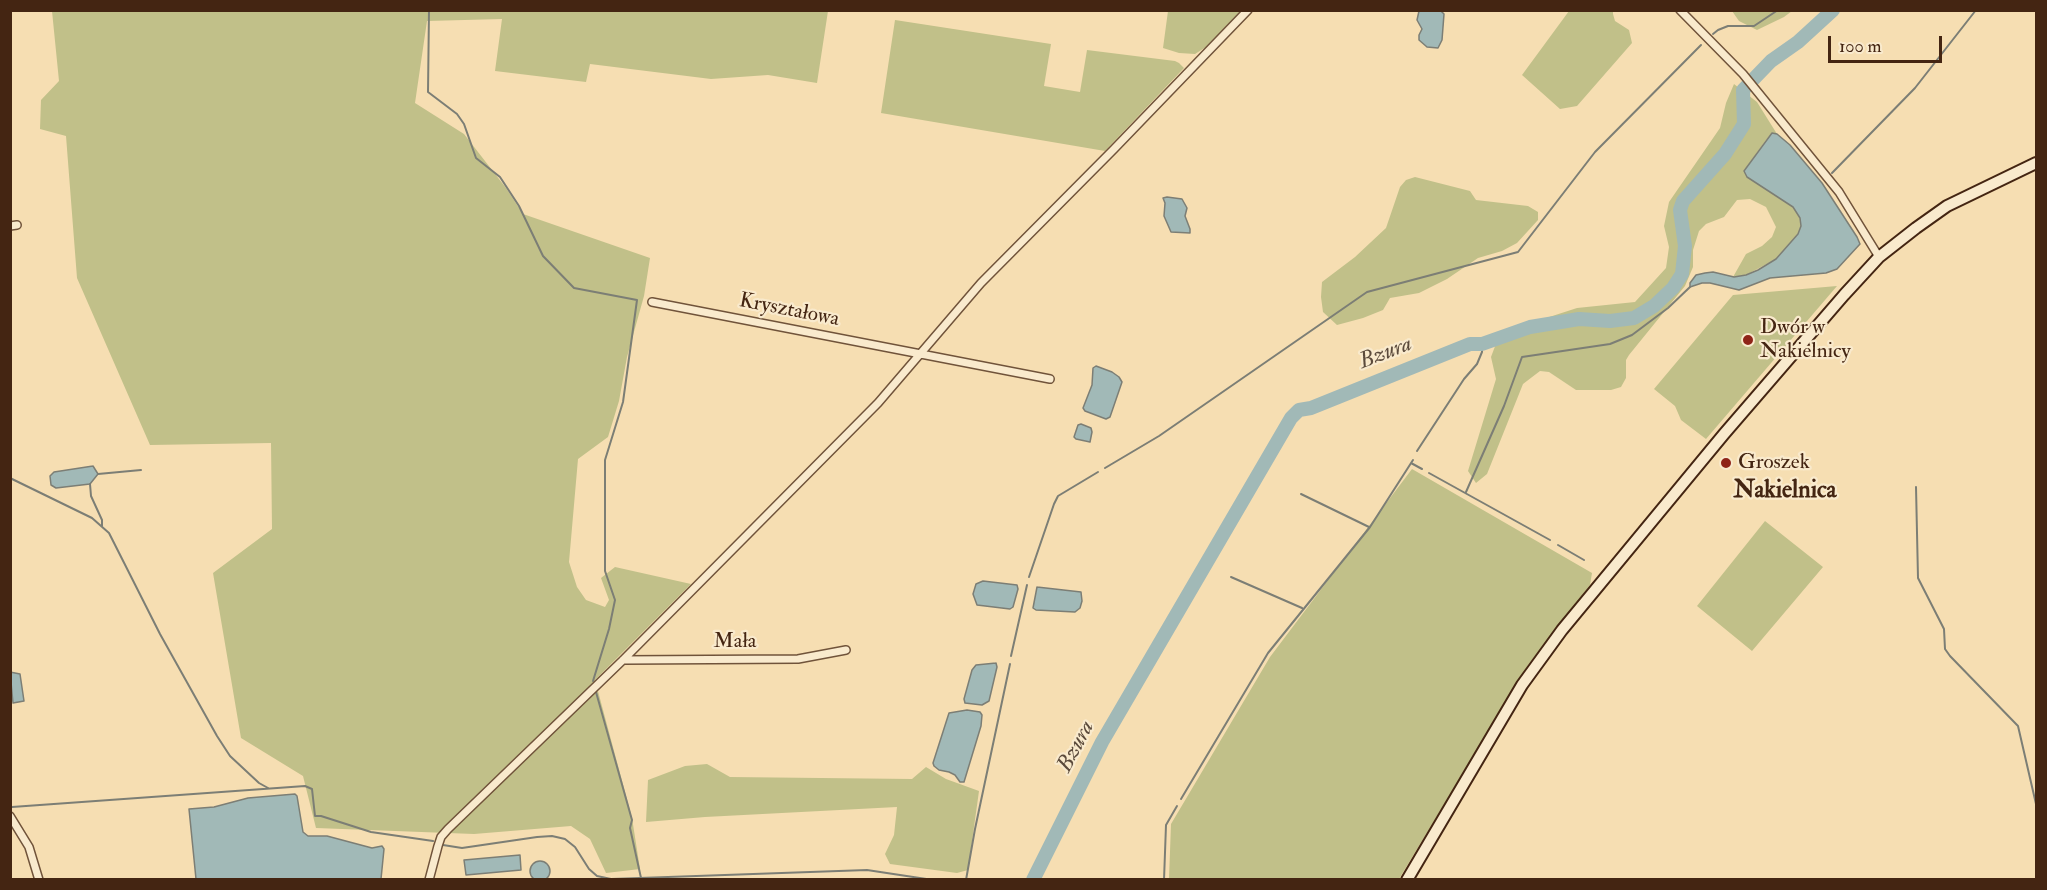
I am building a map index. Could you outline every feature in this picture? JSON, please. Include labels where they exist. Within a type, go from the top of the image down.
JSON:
[{"type":"street","points":[[429,879],[433,857],[441,837],[623,660],[878,403],[981,283],[1248,10]]},
{"type":"street","points":[[1680,10],[1743,74],[1839,192],[1879,257]]},
{"type":"street","points":[[1407,879],[1522,685],[1562,630],[1724,434],[1848,291],[1879,257],[1953,202],[2037,163]]},
{"type":"street","name":"Kryształowa","points":[[652,302],[1050,379]]},
{"type":"street","name":"Mała","points":[[623,660],[798,659],[846,650]]},
{"type":"street","points":[[10,816],[29,847],[39,879]]},
{"type":"shaded area","points":[[1168,10],[1241,11],[1206,47],[1195,54],[1179,53],[1163,48]]},
{"type":"shaded area","points":[[52,11],[828,11],[817,83],[768,75],[711,79],[590,64],[586,82],[495,71],[502,19],[427,21],[415,103],[464,134],[523,214],[650,258],[644,296],[608,437],[578,459],[569,562],[577,587],[586,600],[605,607],[609,600],[601,578],[615,567],[691,584],[595,680],[632,818],[640,869],[606,873],[590,839],[571,826],[474,834],[316,828],[303,776],[241,738],[213,573],[272,529],[271,443],[150,445],[77,278],[66,136],[40,129],[41,100],[59,81]]},
{"type":"shaded area","points":[[1569,11],[1613,11],[1615,21],[1629,30],[1632,43],[1577,106],[1560,109],[1522,75]]},
{"type":"shaded area","points":[[1732,11],[1792,11],[1757,30],[1739,21]]},
{"type":"shaded area","points":[[895,20],[1051,44],[1044,86],[1080,92],[1087,50],[1175,61],[1184,68],[1105,151],[881,113]]},
{"type":"shaded area","points":[[1734,84],[1757,102],[1777,134],[1772,133],[1744,171],[1793,207],[1800,218],[1801,226],[1798,234],[1776,259],[1746,275],[1733,277],[1746,254],[1762,246],[1772,237],[1776,227],[1766,207],[1750,199],[1737,200],[1724,217],[1706,224],[1699,231],[1693,250],[1693,267],[1685,286],[1629,355],[1626,360],[1626,378],[1621,387],[1611,390],[1576,390],[1549,372],[1540,371],[1523,384],[1487,474],[1476,483],[1468,471],[1496,379],[1491,357],[1500,333],[1577,308],[1635,302],[1666,268],[1669,247],[1664,226],[1669,202],[1720,128],[1726,103]]},
{"type":"shaded area","points":[[1415,177],[1470,191],[1476,200],[1528,206],[1538,212],[1538,220],[1517,243],[1502,251],[1478,258],[1447,279],[1419,293],[1390,298],[1383,310],[1337,325],[1323,312],[1322,282],[1355,257],[1386,228],[1400,187],[1406,180]]},
{"type":"shaded area","points":[[1837,286],[1706,439],[1681,420],[1675,406],[1654,389],[1733,295]]},
{"type":"shaded area","points":[[1412,469],[1592,573],[1590,585],[1528,665],[1399,879],[1169,879],[1171,824],[1270,657]]},
{"type":"shaded area","points":[[1765,521],[1823,567],[1752,651],[1697,606]]},
{"type":"shaded area","points":[[707,764],[730,777],[912,779],[926,767],[946,779],[979,791],[968,870],[957,873],[890,864],[885,854],[894,835],[897,807],[646,822],[648,780],[685,766]]},
{"type":"water","points":[[1419,11],[1441,11],[1444,14],[1442,40],[1438,48],[1427,47],[1419,40],[1422,29],[1417,20]]},
{"type":"water","points":[[1772,133],[1777,134],[1790,145],[1822,183],[1860,244],[1837,269],[1826,273],[1770,278],[1739,290],[1710,283],[1690,287],[1696,275],[1713,272],[1734,277],[1758,270],[1776,259],[1798,234],[1801,226],[1800,218],[1793,207],[1747,177],[1744,171]]},
{"type":"water","points":[[1163,198],[1182,199],[1187,208],[1185,216],[1190,233],[1171,232],[1164,216]]},
{"type":"water","points":[[1096,366],[1112,372],[1122,382],[1110,417],[1106,419],[1085,411],[1083,408],[1092,385],[1093,368]]},
{"type":"water","points":[[1078,425],[1091,428],[1090,442],[1074,437]]},
{"type":"water","points":[[93,466],[98,474],[90,484],[56,488],[51,485],[50,476],[54,472]]},
{"type":"water","points":[[983,581],[1017,585],[1013,607],[1010,609],[977,605],[973,594],[976,584]]},
{"type":"water","points":[[1037,587],[1081,592],[1080,608],[1075,612],[1036,610],[1033,608]]},
{"type":"water","points":[[996,663],[989,701],[982,705],[965,703],[964,699],[972,670],[976,665]]},
{"type":"water","points":[[10,672],[20,674],[24,701],[13,703]]},
{"type":"water","points":[[967,710],[980,712],[981,726],[964,782],[960,782],[955,775],[939,770],[933,763],[949,713]]},
{"type":"water","points":[[295,794],[303,832],[308,836],[327,836],[372,848],[382,846],[384,849],[381,879],[196,879],[189,809],[214,807],[248,798]]},
{"type":"water","points":[[520,855],[521,870],[466,875],[464,860]]},
{"type":"water","points":[[536,861],[544,861],[550,867],[550,875],[544,881],[536,881],[530,875],[530,867]]},
{"type":"waterway","points":[[429,10],[428,92],[457,114],[464,124],[476,158],[500,177],[519,206],[543,256],[574,288],[637,300],[623,402],[605,460],[605,571],[615,600],[609,629],[593,681]]},
{"type":"waterway","points":[[1713,34],[1728,26],[1754,26],[1778,10]]},
{"type":"waterway","name":"Bzura","points":[[1033,880],[1102,742],[1291,418],[1299,410],[1311,408],[1470,344],[1482,344],[1530,327],[1579,319],[1610,321],[1634,318],[1654,306],[1673,288],[1682,274],[1685,246],[1680,210],[1683,201],[1725,154],[1744,124],[1743,90],[1771,61],[1798,42],[1833,10]]},
{"type":"waterway","points":[[1832,173],[1915,88],[1976,10]]},
{"type":"waterway","points":[[1105,468],[1159,436],[1367,292],[1518,252],[1595,152],[1701,45]]},
{"type":"waterway","points":[[1466,492],[1504,406],[1522,357],[1610,344],[1632,335],[1668,308],[1690,287]]},
{"type":"waterway","points":[[1417,451],[1464,379],[1477,364],[1482,352],[1482,344]]},
{"type":"waterway","points":[[1181,799],[1268,653],[1370,527],[1413,460]]},
{"type":"waterway","points":[[1411,463],[1422,469]]},
{"type":"waterway","points":[[98,474],[141,470]]},
{"type":"waterway","points":[[1029,577],[1058,496],[1098,472]]},
{"type":"waterway","points":[[1429,473],[1550,540]]},
{"type":"waterway","points":[[10,478],[92,518],[109,533],[160,634],[217,736],[230,756],[259,783],[268,788]]},
{"type":"waterway","points":[[90,484],[91,496],[102,520],[102,526]]},
{"type":"waterway","points":[[1916,487],[1918,578],[1944,629],[1945,649],[2018,726],[2036,804]]},
{"type":"waterway","points":[[1301,494],[1369,527]]},
{"type":"waterway","points":[[1558,545],[1584,560]]},
{"type":"waterway","points":[[1231,577],[1302,608]]},
{"type":"waterway","points":[[1011,656],[1027,585]]},
{"type":"waterway","points":[[966,880],[1010,664]]},
{"type":"waterway","points":[[596,692],[632,820],[630,828],[641,878]]},
{"type":"waterway","points":[[12,807],[305,786],[312,789],[315,816],[371,832],[433,841]]},
{"type":"waterway","points":[[1164,880],[1166,825],[1177,806]]},
{"type":"waterway","points":[[443,845],[462,848],[552,836],[565,839],[575,847],[589,869],[597,876],[611,879],[867,870],[933,880]]},
{"type":"place","name":"Dwór w Nakielnicy","points":[[1748,340]]},
{"type":"place","name":"Groszek","points":[[1726,463]]},
{"type":"district","name":"Nakielnica","points":[[1785,492]]}]
